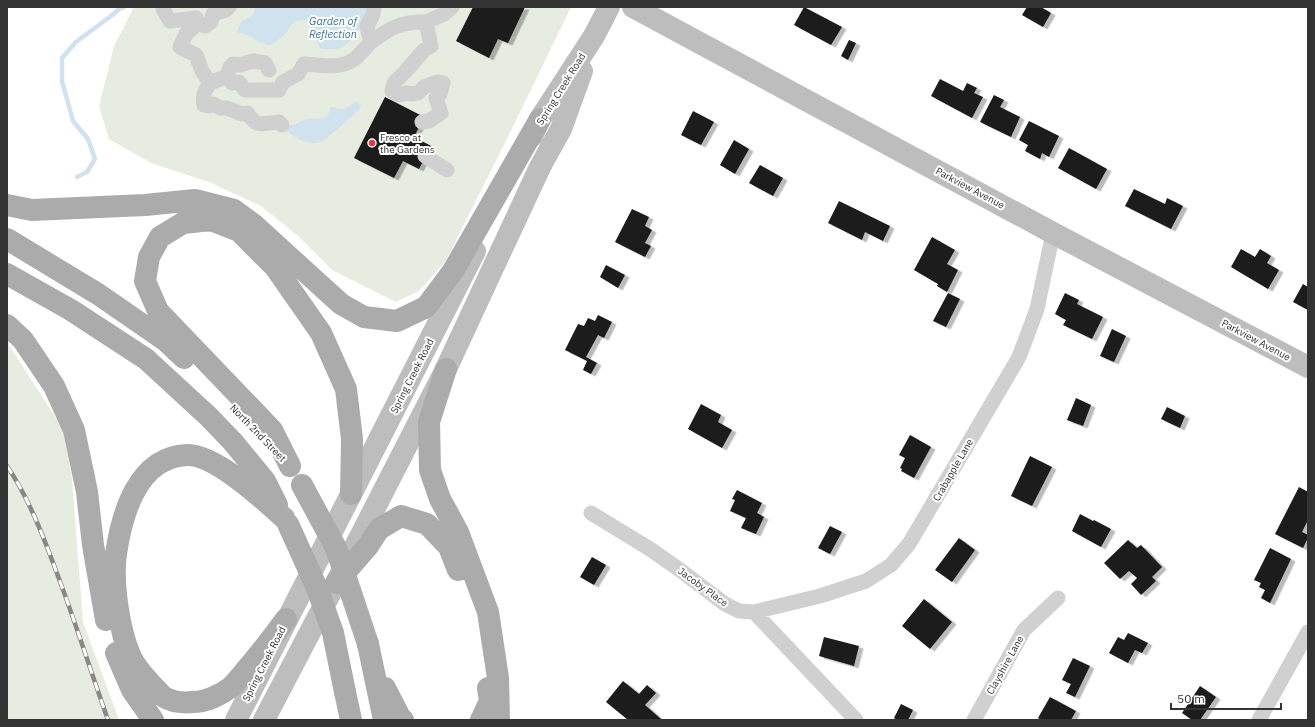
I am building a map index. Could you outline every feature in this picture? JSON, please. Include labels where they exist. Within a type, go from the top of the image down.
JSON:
[{"type":"main road","name":"Spring Creek Road","points":[[236,720],[286,619],[455,290],[540,119],[594,36],[609,7]]},
{"type":"main road","name":"Parkview Avenue","points":[[633,7],[1053,233],[1308,367]]},
{"type":"main road","name":"Spring Creek Road","points":[[264,720],[446,369],[537,174],[561,129],[594,36]]},
{"type":"main road","points":[[7,205],[32,210],[145,205],[195,200],[234,210],[253,224],[341,304],[364,317],[397,321],[426,307],[453,271],[540,119]]},
{"type":"main road","points":[[290,466],[272,430],[158,311],[146,281],[149,257],[160,237],[183,223],[211,220],[239,231],[275,267],[321,333],[346,389],[352,439],[351,494]]},
{"type":"main road","name":"North 2nd Street","points":[[7,239],[98,294],[166,341],[258,432],[290,466],[336,548],[368,644],[384,720]]},
{"type":"main road","points":[[7,274],[71,310],[146,359],[209,417],[233,442],[265,481],[286,521],[334,632],[352,720]]},
{"type":"main road","points":[[7,325],[23,340],[54,386],[74,430],[87,492],[93,545],[107,626],[119,663],[132,690],[153,720]]},
{"type":"main road","points":[[446,369],[430,422],[430,470],[440,499],[458,532],[488,612],[498,678],[499,720]]},
{"type":"main road","points":[[286,521],[250,488],[205,458],[188,455],[170,458],[152,467],[140,481],[129,503],[116,554],[118,606],[131,657],[143,675],[164,697],[181,703],[198,702],[214,697],[231,687],[266,648],[286,619]]},
{"type":"main road","points":[[336,583],[368,546],[379,529],[401,516],[427,524],[450,546],[476,616],[490,701],[481,720]]},
{"type":"main road","points":[[373,666],[403,720]]},
{"type":"main road","points":[[346,692],[346,720]]},
{"type":"street","points":[[163,9],[170,21],[196,18],[198,23],[206,26],[211,22],[213,14],[226,10],[229,7]]},
{"type":"street","points":[[370,42],[367,27],[373,14],[374,7]]},
{"type":"street","points":[[227,76],[232,83],[239,82],[245,90],[279,90],[283,82],[298,74],[304,64],[326,67],[344,64],[355,58],[370,42],[390,28],[402,23],[414,21],[426,22],[444,14],[452,7]]},
{"type":"street","points":[[422,122],[429,121],[441,113],[436,98],[440,94],[443,83],[437,82],[424,87],[418,93],[396,95],[392,91],[394,83],[424,50],[431,46],[426,22]]},
{"type":"street","points":[[198,23],[186,34],[180,47],[196,55],[202,71],[210,83]]},
{"type":"street","points":[[269,70],[265,63],[253,61],[240,65],[234,64],[230,67],[227,76],[210,83],[204,91],[204,105],[209,106],[213,104],[220,108],[227,108],[242,114],[247,113],[252,120],[260,125],[279,122],[282,125]]},
{"type":"street","points":[[425,156],[446,170]]},
{"type":"street","name":"Crabapple Lane","points":[[754,612],[820,596],[866,581],[891,564],[909,544],[1019,357],[1037,309],[1053,233]]},
{"type":"street","name":"Jacoby Place","points":[[591,513],[650,549],[725,604],[739,611],[754,612]]},
{"type":"street","name":"Clayshire Lane","points":[[974,720],[1024,630],[1058,598]]},
{"type":"street","points":[[754,612],[856,720]]},
{"type":"street","points":[[1259,720],[1308,632]]},
{"type":"shaded area","points":[[134,7],[571,7],[445,262],[419,291],[396,302],[332,270],[298,236],[261,206],[209,182],[151,163],[109,139],[99,106],[114,46]]},
{"type":"shaded area","points":[[7,342],[63,429],[72,478],[83,622],[119,720],[7,720]]},
{"type":"water","name":"Garden of Reflection","points":[[255,7],[366,7],[361,25],[350,41],[338,49],[321,49],[311,28],[305,20],[292,24],[284,35],[270,45],[258,42],[250,36],[237,32],[241,22],[253,15]]},
{"type":"water","points":[[356,101],[361,105],[359,110],[323,141],[313,143],[303,141],[286,130],[289,125],[304,120],[324,118],[329,113],[331,107],[339,109],[345,108]]},
{"type":"building","points":[[473,7],[525,7],[508,43],[498,39],[489,58],[456,41]]},
{"type":"building","points":[[804,7],[842,27],[831,45],[794,25]]},
{"type":"building","points":[[1027,7],[1041,7],[1051,13],[1043,27],[1022,15]]},
{"type":"building","points":[[849,40],[856,43],[848,60],[841,56]]},
{"type":"building","points":[[940,79],[963,91],[967,83],[977,88],[974,93],[983,97],[972,118],[931,96]]},
{"type":"building","points":[[994,95],[1004,100],[1000,107],[1020,117],[1011,137],[980,122]]},
{"type":"building","points":[[385,97],[424,117],[414,137],[431,146],[419,169],[403,161],[394,178],[354,158]]},
{"type":"building","points":[[693,111],[714,122],[701,145],[681,135]]},
{"type":"building","points":[[1029,121],[1059,136],[1049,157],[1042,153],[1040,159],[1025,151],[1028,145],[1019,140]]},
{"type":"building","points":[[734,140],[749,149],[735,174],[720,165]]},
{"type":"building","points":[[1069,148],[1107,169],[1096,189],[1058,168]]},
{"type":"building","points":[[760,165],[783,178],[773,196],[749,183]]},
{"type":"building","points":[[1134,189],[1165,204],[1167,198],[1183,206],[1171,229],[1125,206]]},
{"type":"building","points":[[839,201],[890,226],[883,241],[865,232],[862,240],[828,223]]},
{"type":"building","points":[[632,209],[649,217],[645,226],[652,230],[645,243],[651,246],[645,257],[615,242]]},
{"type":"building","points":[[932,237],[955,250],[947,264],[958,270],[947,292],[937,286],[938,284],[914,270]]},
{"type":"building","points":[[1241,249],[1255,257],[1260,249],[1271,256],[1267,263],[1279,270],[1268,289],[1231,267]]},
{"type":"building","points":[[606,265],[625,275],[618,288],[600,277]]},
{"type":"building","points":[[1303,284],[1308,287],[1308,310],[1293,302]]},
{"type":"building","points":[[948,293],[960,299],[946,327],[933,321]]},
{"type":"building","points":[[1065,293],[1079,300],[1077,304],[1103,317],[1092,339],[1063,325],[1066,320],[1055,314]]},
{"type":"building","points":[[598,315],[612,322],[604,338],[598,335],[586,357],[597,363],[591,374],[583,370],[587,361],[565,350],[578,324],[584,326],[588,318],[595,321]]},
{"type":"building","points":[[1112,329],[1126,336],[1114,362],[1100,356]]},
{"type":"building","points":[[1076,398],[1091,405],[1083,426],[1067,420]]},
{"type":"building","points":[[701,404],[721,415],[718,422],[732,430],[722,448],[688,429]]},
{"type":"building","points":[[1167,407],[1185,416],[1180,428],[1161,419]]},
{"type":"building","points":[[910,435],[931,447],[914,478],[901,471],[902,469],[900,468],[905,458],[899,455]]},
{"type":"building","points":[[1030,456],[1052,467],[1032,506],[1011,496]]},
{"type":"building","points":[[1299,487],[1308,492],[1308,520],[1302,532],[1308,535],[1308,538],[1303,548],[1275,534]]},
{"type":"building","points":[[737,490],[762,503],[757,513],[764,517],[756,534],[741,528],[746,518],[730,511],[735,500],[732,499]]},
{"type":"building","points":[[1080,514],[1111,529],[1101,547],[1072,531]]},
{"type":"building","points":[[830,526],[842,532],[830,554],[818,548]]},
{"type":"building","points":[[959,538],[975,550],[952,582],[935,570]]},
{"type":"building","points":[[1128,540],[1137,548],[1141,545],[1162,567],[1152,577],[1156,581],[1141,595],[1131,584],[1137,578],[1129,571],[1120,579],[1104,563]]},
{"type":"building","points":[[1270,548],[1291,559],[1270,603],[1261,598],[1265,590],[1259,587],[1261,583],[1254,580]]},
{"type":"building","points":[[592,557],[606,565],[594,585],[580,577]]},
{"type":"building","points":[[924,599],[952,622],[930,649],[902,626]]},
{"type":"building","points":[[1128,633],[1148,643],[1142,653],[1135,650],[1128,663],[1109,653],[1118,637],[1124,640]]},
{"type":"building","points":[[824,637],[859,646],[854,666],[819,656]]},
{"type":"building","points":[[1073,658],[1090,666],[1075,697],[1066,693],[1071,684],[1062,680]]},
{"type":"building","points":[[623,681],[639,694],[647,685],[656,693],[645,705],[661,719],[660,720],[628,720],[606,702]]},
{"type":"building","points":[[1200,686],[1216,697],[1200,720],[1192,720],[1182,713]]},
{"type":"building","points":[[1050,697],[1076,711],[1071,720],[1041,720],[1038,718]]},
{"type":"building","points":[[901,704],[913,710],[908,720],[897,720],[894,718]]},
{"type":"waterway","points":[[77,177],[87,172],[95,159],[88,139],[73,121],[62,81],[62,58],[76,42],[119,9],[124,7]]},
{"type":"railway","points":[[7,466],[22,490],[45,542],[69,606],[108,720]]},
{"type":"place","name":"Fresco at the Gardens","points":[[372,143]]}]
